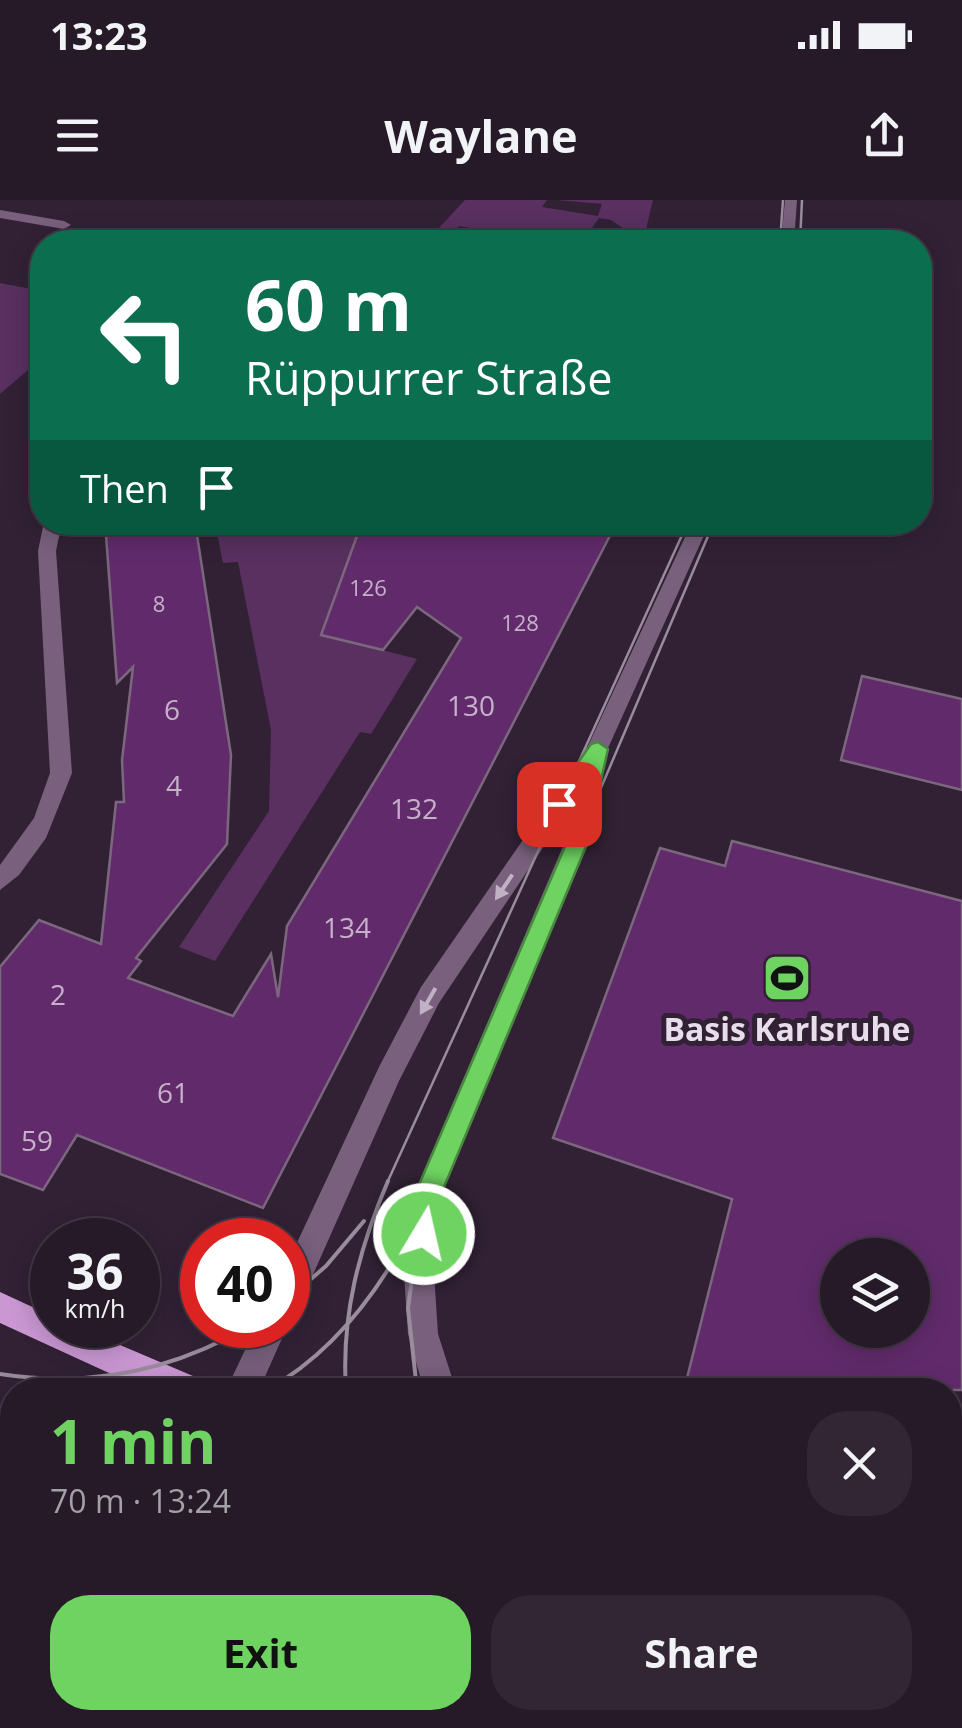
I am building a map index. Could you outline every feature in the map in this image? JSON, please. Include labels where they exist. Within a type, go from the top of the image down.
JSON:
[{"type":"main road","points":[[0,1307],[156,1378]]},
{"type":"street","points":[[789,230],[791,200]]},
{"type":"street","points":[[0,214],[64,225]]},
{"type":"street","points":[[0,881],[34,841],[56,794],[60,773],[47,552],[50,535]]},
{"type":"street","points":[[310,1247],[388,1075],[430,995],[598,749],[696,535]]},
{"type":"street","points":[[437,1378],[422,1319],[419,1274],[428,1194],[576,844],[598,749]]},
{"type":"street","points":[[248,1378],[263,1348]]},
{"type":"shaded area","points":[[465,200],[547,200],[542,207],[598,216],[602,204],[557,200],[653,200],[646,230],[626,230],[611,220],[599,218],[590,230],[483,230],[459,226],[456,230],[438,229]]},
{"type":"shaded area","points":[[0,283],[30,289],[30,368],[0,394]]},
{"type":"shaded area","points":[[217,535],[361,535],[354,544],[324,635],[417,659],[371,734],[360,732],[215,961],[179,947],[269,811],[271,730],[238,562],[223,563]]},
{"type":"building","points":[[106,535],[197,535],[231,755],[227,844],[136,958],[141,961],[128,978],[233,1016],[271,954],[278,997],[287,926],[461,638],[417,607],[383,650],[321,635],[357,535],[610,535],[263,1208],[77,1135],[43,1190],[0,1174],[0,967],[39,920],[101,944],[116,802],[124,802],[122,760],[133,667],[117,683]]},
{"type":"building","points":[[862,676],[962,699],[962,790],[841,760]]},
{"type":"building","points":[[732,841],[962,901],[962,1378],[687,1378],[732,1199],[553,1138],[660,848],[725,866]]},
{"type":"tram line","points":[[781,230],[783,200]]},
{"type":"tram line","points":[[801,230],[802,200]]},
{"type":"tram line","points":[[387,1183],[682,535]]},
{"type":"tram line","points":[[433,1183],[708,535]]},
{"type":"tram line","points":[[347,1323],[368,1232],[388,1181]]},
{"type":"tram line","points":[[347,1323],[387,1272],[434,1181]]},
{"type":"tram line","points":[[310,1280],[364,1221]]},
{"type":"tram line","points":[[416,1378],[408,1308],[419,1228]]},
{"type":"tram line","points":[[286,1378],[322,1350],[347,1323]]},
{"type":"tram line","points":[[346,1378],[347,1323]]},
{"type":"tram line","points":[[82,1378],[130,1372],[205,1348]]},
{"type":"tram line","points":[[0,1374],[33,1378]]},
{"type":"place","name":"Basis Karlsruhe","points":[[787,978]]},
{"type":"route","points":[[424,1234],[428,1194],[576,844],[598,749],[559,804]]}]
